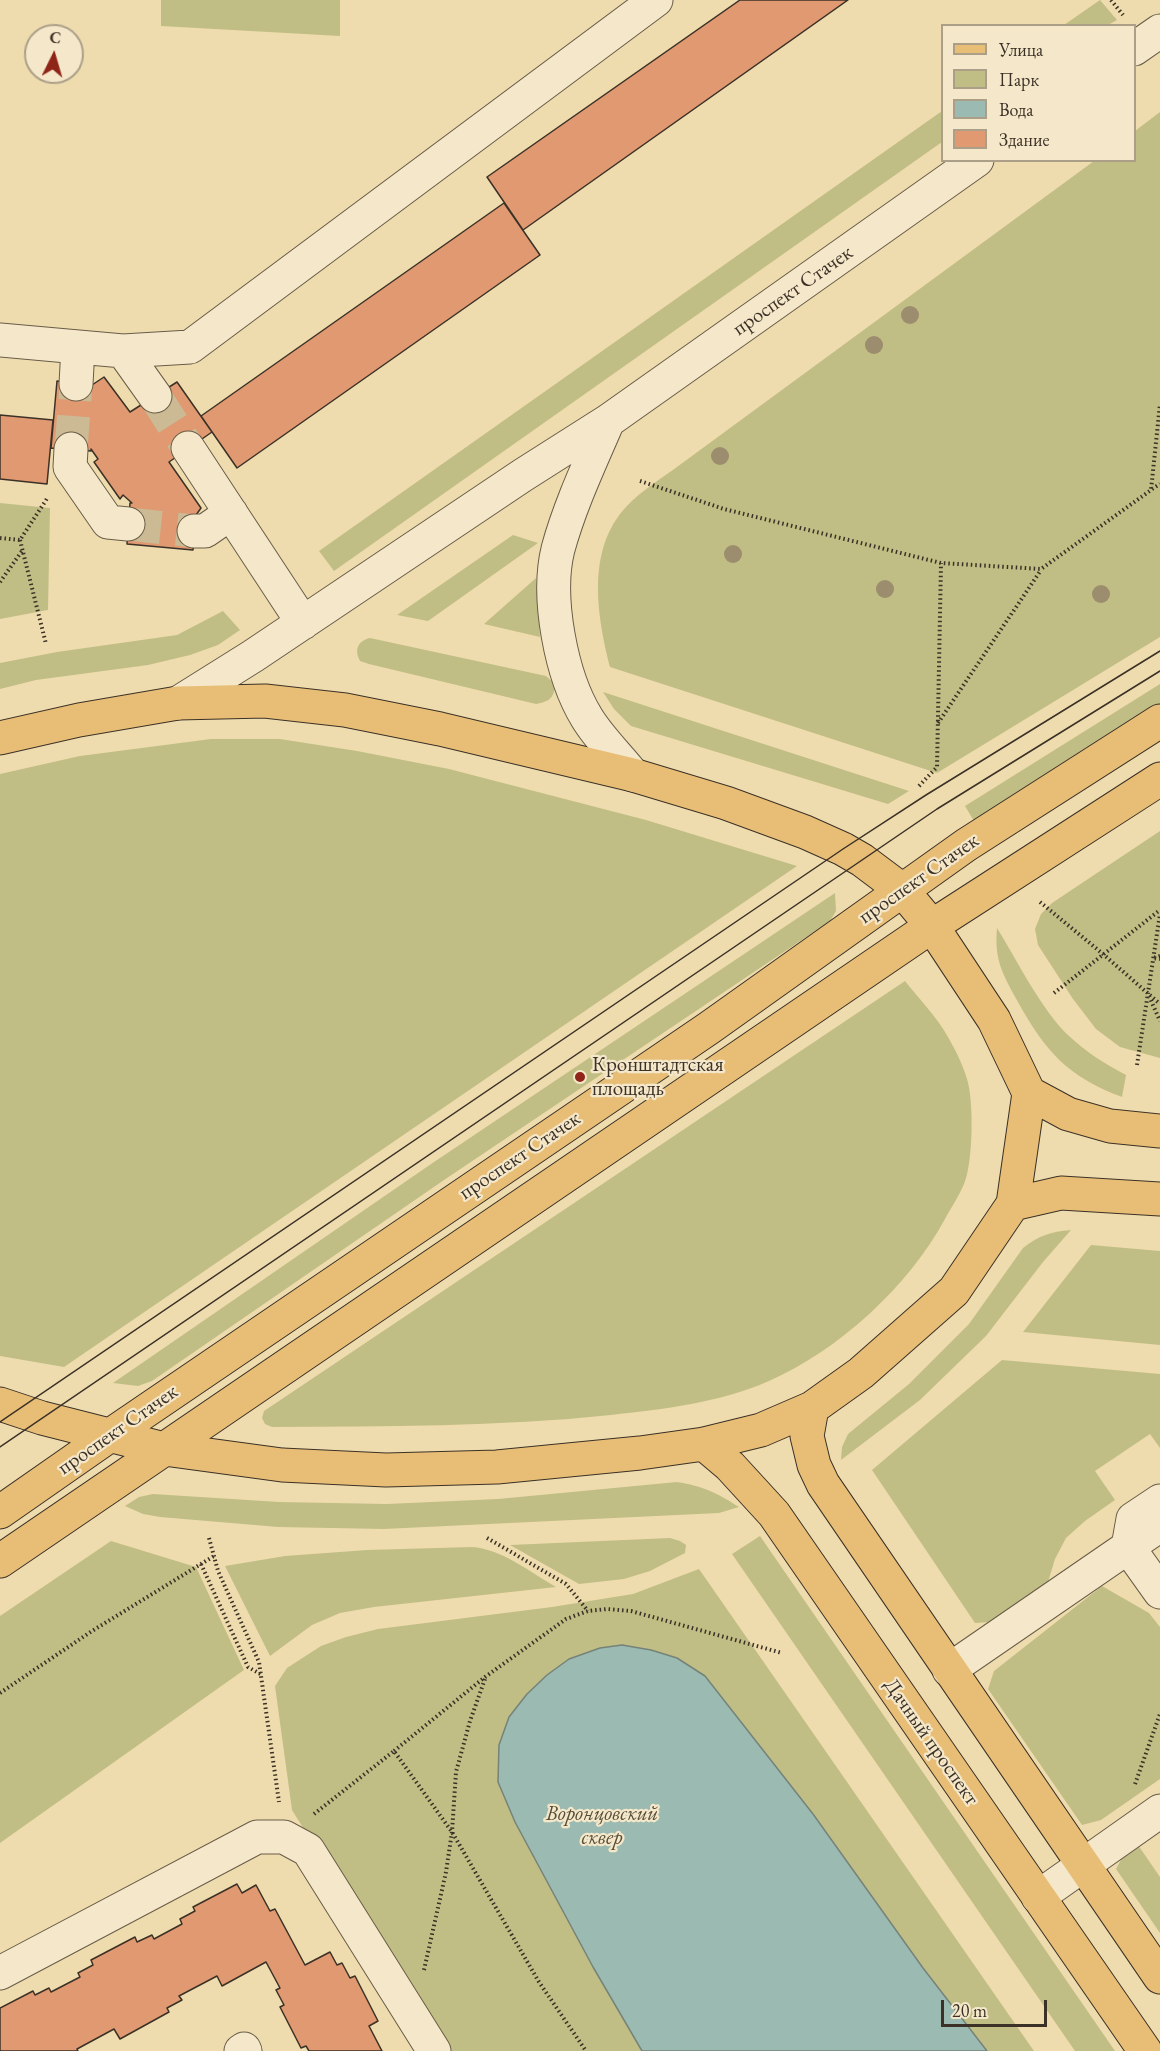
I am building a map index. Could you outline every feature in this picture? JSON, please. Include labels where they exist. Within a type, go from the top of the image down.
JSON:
[{"type":"main road","points":[[0,738],[79,720],[178,703],[265,701],[345,710],[440,729],[633,775],[726,803],[805,832],[843,849],[902,890],[932,926],[994,1020],[1029,1093],[1013,1204],[954,1291],[861,1373],[812,1408],[761,1430],[704,1444],[640,1454],[496,1467],[386,1470],[282,1465],[164,1449],[42,1418],[0,1404]]},
{"type":"main road","name":"проспект Стачек","points":[[0,1512],[709,1028],[974,840],[1160,720]]},
{"type":"main road","name":"проспект Стачек","points":[[0,1561],[932,926],[1160,779]]},
{"type":"main road","points":[[1029,1093],[1068,1114],[1110,1126],[1160,1131]]},
{"type":"main road","points":[[1013,1204],[1061,1193],[1160,1199]]},
{"type":"main road","points":[[812,1408],[807,1437],[814,1465],[823,1484],[1160,1977]]},
{"type":"main road","name":"Дачный проспект","points":[[704,1444],[730,1466],[774,1514],[1145,2051]]},
{"type":"street","points":[[0,340],[123,351],[190,347],[656,0]]},
{"type":"street","points":[[1136,48],[1160,31]]},
{"type":"street","name":"проспект Стачек","points":[[178,703],[303,623],[523,475],[609,421],[974,162]]},
{"type":"street","points":[[76,384],[78,347]]},
{"type":"street","points":[[123,351],[155,396]]},
{"type":"street","points":[[609,421],[573,501],[557,552],[554,596],[558,639],[566,669],[587,718],[633,775]]},
{"type":"street","points":[[188,448],[303,623]]},
{"type":"street","points":[[71,458],[108,522],[128,524]]},
{"type":"street","points":[[195,531],[205,531],[231,513]]},
{"type":"street","points":[[1160,1501],[1132,1519],[1128,1547],[1160,1592]]},
{"type":"street","points":[[949,1670],[1160,1525]]},
{"type":"street","points":[[1038,1896],[1160,1811]]},
{"type":"street","points":[[0,1973],[257,1837],[284,1837],[308,1850],[434,2051]]},
{"type":"street","points":[[240,2051],[244,2049],[245,2051]]},
{"type":"path","points":[[1111,0],[1126,18]]},
{"type":"path","points":[[1151,490],[1160,404]]},
{"type":"path","points":[[46,644],[20,540],[71,458]]},
{"type":"path","points":[[640,481],[724,509],[941,563],[1041,569]]},
{"type":"path","points":[[938,723],[1041,569],[1160,484]]},
{"type":"path","points":[[0,538],[20,540]]},
{"type":"path","points":[[0,582],[22,551]]},
{"type":"path","points":[[920,786],[937,767],[941,563]]},
{"type":"path","points":[[1040,902],[1160,1004]]},
{"type":"path","points":[[1054,993],[1160,909]]},
{"type":"path","points":[[1137,1065],[1160,914]]},
{"type":"path","points":[[1153,958],[1160,957]]},
{"type":"path","points":[[1147,993],[1160,1021]]},
{"type":"path","points":[[209,1538],[218,1570],[259,1662],[284,1837]]},
{"type":"path","points":[[487,1538],[567,1584],[588,1611]]},
{"type":"path","points":[[0,1693],[92,1630],[214,1556]]},
{"type":"path","points":[[201,1564],[248,1667],[262,1675]]},
{"type":"path","points":[[284,1837],[485,1677],[566,1619],[588,1611],[607,1609],[631,1611],[782,1653]]},
{"type":"path","points":[[413,2017],[446,1872],[452,1832],[456,1772],[485,1677]]},
{"type":"path","points":[[1134,1787],[1160,1714]]},
{"type":"path","points":[[394,1751],[452,1832],[539,1982],[586,2051]]},
{"type":"green space","points":[[161,0],[340,0],[340,36],[161,26]]},
{"type":"green space","points":[[1100,0],[1117,20],[1110,24],[1065,24]]},
{"type":"green space","points":[[941,112],[941,143],[334,571],[319,551]]},
{"type":"green space","points":[[1160,112],[1160,637],[937,773],[610,667],[601,626],[598,584],[600,563],[613,524],[631,501],[1093,162],[1136,162],[1136,130]]},
{"type":"green space","points":[[0,503],[50,508],[48,610],[0,619]]},
{"type":"green space","points":[[513,535],[538,543],[428,621],[397,615]]},
{"type":"green space","points":[[536,578],[540,637],[484,624]]},
{"type":"green space","points":[[223,611],[240,630],[218,645],[190,655],[148,665],[36,680],[0,689],[0,663],[57,652],[177,635]]},
{"type":"green space","points":[[370,638],[546,676],[554,683],[554,692],[545,702],[536,704],[369,664],[360,661],[357,649],[360,643]]},
{"type":"green space","points":[[1160,684],[1160,705],[974,821],[965,806]]},
{"type":"green space","points":[[603,692],[909,791],[888,804],[631,726],[614,709]]},
{"type":"green space","points":[[211,739],[280,739],[449,769],[646,820],[797,866],[64,1367],[0,1356],[0,774],[80,756]]},
{"type":"green space","points":[[1160,831],[1160,1058],[1120,1047],[1096,1029],[1073,999],[1038,945],[1035,929],[1041,914],[1052,903]]},
{"type":"green space","points":[[835,893],[836,911],[830,921],[447,1178],[152,1381],[138,1386],[113,1383],[434,1162]]},
{"type":"green space","points":[[997,928],[1040,999],[1059,1025],[1075,1042],[1126,1075],[1122,1097],[1087,1081],[1072,1071],[1038,1035],[1004,975],[998,958]]},
{"type":"green space","points":[[905,981],[944,1030],[965,1074],[972,1116],[967,1174],[945,1219],[912,1269],[869,1314],[821,1352],[795,1368],[750,1389],[711,1400],[651,1410],[569,1419],[484,1424],[272,1427],[265,1424],[262,1418],[264,1411]]},
{"type":"green space","points":[[1071,1230],[1043,1262],[986,1336],[920,1400],[841,1460],[842,1447],[848,1434],[909,1384],[969,1324],[1023,1248],[1046,1235]]},
{"type":"green space","points":[[1091,1245],[1160,1251],[1160,1345],[1023,1332]]},
{"type":"green space","points":[[1002,1360],[1160,1374],[1160,1448],[1150,1434],[1095,1471],[1115,1500],[1066,1538],[1055,1559],[1048,1582],[992,1622],[975,1623],[872,1470]]},
{"type":"green space","points":[[677,1482],[709,1491],[739,1507],[719,1513],[384,1529],[278,1527],[160,1517],[143,1514],[125,1506],[139,1497],[153,1494],[279,1502],[387,1504],[498,1499]]},
{"type":"green space","points":[[760,1536],[1115,2051],[1075,2051],[732,1554]]},
{"type":"green space","points":[[670,1538],[686,1545],[685,1553],[650,1571],[624,1579],[579,1584],[510,1545]]},
{"type":"green space","points":[[111,1541],[196,1567],[244,1670],[0,1843],[0,1616]]},
{"type":"green space","points":[[472,1547],[505,1557],[556,1587],[374,1607],[340,1613],[312,1625],[270,1656],[225,1566],[285,1556],[367,1550]]},
{"type":"green space","name":"Воронцовский сквер","points":[[699,1569],[1034,2051],[441,2051],[292,1810],[275,1686],[287,1668],[321,1646],[346,1637],[378,1629],[552,1607],[633,1594]]},
{"type":"green space","points":[[1102,1586],[1149,1613],[1160,1627],[1160,1779],[1101,1820],[1082,1825],[988,1689],[994,1671]]},
{"type":"green space","points":[[1136,1842],[1160,1877],[1160,1933],[1116,1869],[1124,1854]]},
{"type":"water","points":[[622,1645],[651,1650],[677,1658],[705,1676],[813,1814],[923,1968],[987,2051],[642,2051],[593,1967],[515,1822],[498,1782],[499,1745],[509,1717],[527,1694],[569,1659],[600,1648]]},
{"type":"building","points":[[740,0],[848,0],[523,230],[487,177]]},
{"type":"building","points":[[504,203],[540,255],[237,468],[201,416]]},
{"type":"building","points":[[104,377],[130,412],[177,382],[212,432],[169,462],[201,508],[196,515],[193,550],[127,544],[130,503],[132,503],[123,495],[120,499],[94,462],[98,459],[91,449],[91,451],[51,448],[57,381],[92,385]]},
{"type":"building","points":[[0,415],[53,420],[47,484],[0,479]]},
{"type":"building","points":[[237,1884],[242,1893],[256,1885],[270,1911],[275,1909],[305,1965],[330,1952],[337,1965],[342,1963],[350,1978],[355,1976],[378,2021],[369,2026],[382,2051],[309,2051],[306,2046],[301,2048],[280,2007],[284,2005],[276,1990],[280,1988],[266,1962],[222,1986],[217,1976],[179,1996],[182,2000],[167,2008],[169,2012],[120,2039],[114,2029],[77,2049],[78,2051],[0,2051],[0,2008],[33,1991],[35,1995],[49,1988],[51,1992],[80,1977],[78,1973],[93,1965],[91,1960],[135,1937],[137,1942],[152,1935],[154,1939],[182,1924],[180,1919],[195,1911],[193,1907]]},
{"type":"tunnel","points":[[71,449],[76,384]]},
{"type":"tunnel","points":[[155,396],[188,448]]},
{"type":"tunnel","points":[[128,524],[194,531]]},
{"type":"tram line","points":[[0,1422],[843,849],[926,795],[1160,651]]},
{"type":"tram line","points":[[0,1447],[937,809],[1160,671]]},
{"type":"place","name":"Кронштадтская площадь","points":[[580,1077]]}]
